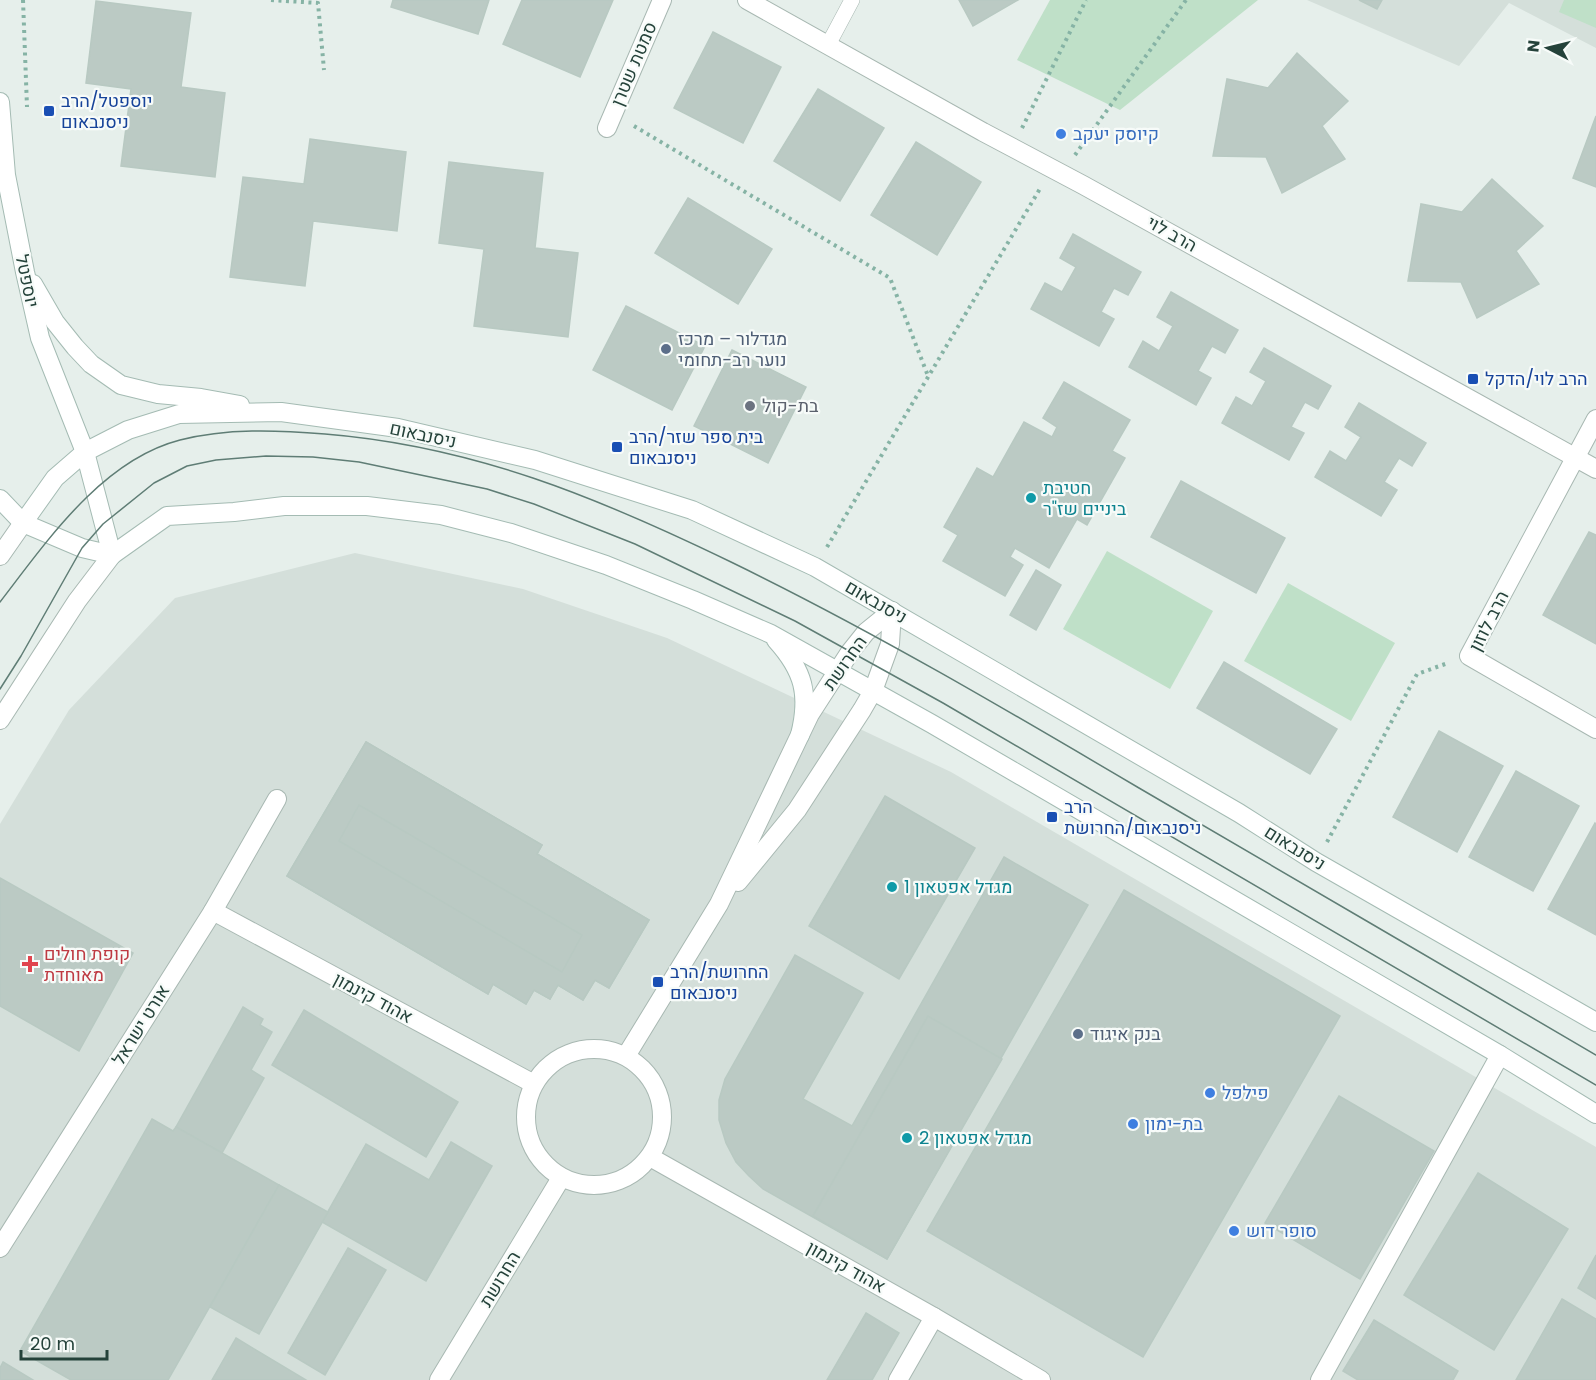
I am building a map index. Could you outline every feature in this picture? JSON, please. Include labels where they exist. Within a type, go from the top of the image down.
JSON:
[{"type":"street","name":"סמטת שטרן","points":[[610,121],[662,0]]},
{"type":"street","name":"הרב לוי","points":[[747,0],[1596,469]]},
{"type":"street","name":"יוספטל","points":[[0,102],[6,175],[40,338],[85,452],[112,555]]},
{"type":"street","points":[[25,272],[37,289],[54,322],[75,347],[91,364],[121,384],[158,394],[201,398],[280,412]]},
{"type":"street","name":"ניסנבאום","points":[[85,452],[128,430],[179,414],[280,412],[398,428],[535,460],[692,510],[815,567],[1239,813],[1316,862],[1596,1023]]},
{"type":"street","name":"הרב לוזון","points":[[1596,419],[1469,656],[1596,729]]},
{"type":"street","points":[[0,555],[55,478],[85,452]]},
{"type":"street","points":[[0,500],[22,523],[82,548],[112,555]]},
{"type":"street","points":[[0,720],[78,601],[112,555],[167,516],[284,506],[367,506],[441,515],[511,533],[606,565],[771,634],[1500,1055],[1596,1114]]},
{"type":"street","name":"החרושת","points":[[626,1056],[720,904],[810,714],[837,671],[866,632],[892,611]]},
{"type":"street","name":"החרושת","points":[[720,904],[796,810],[873,691],[890,644],[892,611]]},
{"type":"street","points":[[771,634],[792,661],[804,686],[805,714],[800,735]]},
{"type":"street","name":"אורט ישראל","points":[[0,1248],[213,911],[277,799]]},
{"type":"street","name":"אהוד קינמון","points":[[213,911],[534,1084]]},
{"type":"street","points":[[585,1049],[606,1049],[626,1056],[644,1070],[657,1090],[663,1112],[660,1135],[650,1156],[637,1171],[619,1181],[600,1186],[580,1184],[561,1178],[547,1167],[536,1153],[528,1136],[527,1101],[534,1084],[547,1067],[564,1055],[585,1049]]},
{"type":"street","points":[[1320,1380],[1500,1055]]},
{"type":"street","name":"אהוד קינמון","points":[[650,1156],[1041,1380]]},
{"type":"street","name":"החרושת","points":[[439,1380],[561,1178]]},
{"type":"street","points":[[898,1380],[934,1317]]},
{"type":"lane","points":[[828,45],[852,0]]},
{"type":"path","points":[[23,0],[27,110]]},
{"type":"path","points":[[271,0],[318,3],[324,70]]},
{"type":"path","points":[[1012,147],[1086,0]]},
{"type":"path","points":[[815,567],[928,377],[1057,171],[1186,0]]},
{"type":"path","points":[[610,121],[890,278],[928,377]]},
{"type":"path","points":[[1316,862],[1417,674],[1469,656]]},
{"type":"shaded area","points":[[1307,0],[1596,0],[1596,48],[1509,3],[1459,66]]},
{"type":"shaded area","points":[[355,553],[523,589],[667,638],[951,772],[1596,1147],[1596,1380],[0,1380],[0,824],[69,710],[175,598]]},
{"type":"green space","points":[[1050,0],[1258,0],[1120,110],[1017,60]]},
{"type":"green space","points":[[1564,0],[1596,0],[1596,28],[1559,12]]},
{"type":"green space","points":[[1107,551],[1213,611],[1170,689],[1063,629]]},
{"type":"green space","points":[[1288,583],[1395,643],[1351,721],[1244,661]]},
{"type":"building","points":[[393,0],[489,0],[478,34],[391,7]]},
{"type":"building","points":[[522,0],[613,0],[580,77],[503,44]]},
{"type":"building","points":[[959,0],[1018,0],[973,26]]},
{"type":"building","points":[[1359,0],[1382,0],[1377,9]]},
{"type":"building","points":[[96,1],[191,13],[181,87],[225,93],[215,177],[121,166],[131,89],[86,83]]},
{"type":"building","points":[[713,32],[781,67],[743,143],[674,108]]},
{"type":"building","points":[[1297,53],[1348,101],[1322,126],[1345,159],[1282,193],[1266,157],[1213,156],[1227,79],[1268,88]]},
{"type":"building","points":[[818,89],[884,128],[840,201],[774,161]]},
{"type":"building","points":[[1596,116],[1596,187],[1573,178]]},
{"type":"building","points":[[310,139],[406,152],[397,231],[313,221],[305,286],[230,277],[243,177],[304,184]]},
{"type":"building","points":[[916,142],[981,182],[937,255],[871,215]]},
{"type":"building","points":[[449,162],[543,173],[535,248],[578,253],[568,337],[474,326],[484,249],[439,243]]},
{"type":"building","points":[[1492,179],[1543,226],[1516,251],[1539,284],[1477,318],[1461,282],[1408,281],[1421,204],[1462,212]]},
{"type":"building","points":[[688,198],[772,249],[738,304],[655,253]]},
{"type":"building","points":[[1073,234],[1141,272],[1128,295],[1114,288],[1101,312],[1114,319],[1099,346],[1031,309],[1045,283],[1062,292],[1076,267],[1060,258]]},
{"type":"building","points":[[1171,292],[1238,330],[1225,353],[1212,346],[1198,371],[1211,378],[1196,405],[1129,367],[1143,341],[1159,351],[1173,326],[1157,317]]},
{"type":"building","points":[[626,306],[705,346],[672,410],[593,370]]},
{"type":"building","points":[[1264,348],[1331,386],[1318,409],[1305,402],[1291,427],[1304,433],[1289,460],[1222,423],[1236,397],[1252,406],[1266,381],[1250,372]]},
{"type":"building","name":"בת-קול","points":[[732,350],[806,387],[768,463],[694,426]]},
{"type":"building","name":"חטיבת ביניים שז\"ר","points":[[1064,382],[1130,420],[1112,451],[1125,458],[1087,525],[1077,519],[1049,568],[1015,548],[1010,557],[1023,565],[1005,596],[943,561],[958,535],[944,527],[977,468],[993,477],[1024,422],[1052,437],[1057,427],[1043,418]]},
{"type":"building","points":[[1359,403],[1426,443],[1412,466],[1399,458],[1384,482],[1397,490],[1381,516],[1315,477],[1330,451],[1346,461],[1361,437],[1345,427]]},
{"type":"building","points":[[1181,481],[1285,538],[1256,593],[1151,537]]},
{"type":"building","points":[[1589,532],[1596,535],[1596,644],[1543,615]]},
{"type":"building","points":[[1036,570],[1061,585],[1036,630],[1010,615]]},
{"type":"building","points":[[1224,662],[1337,729],[1310,774],[1197,708]]},
{"type":"building","points":[[1439,731],[1503,766],[1457,852],[1393,817]]},
{"type":"building","points":[[366,742],[542,845],[537,854],[649,920],[609,988],[595,980],[583,1000],[558,985],[550,999],[534,990],[526,1004],[493,984],[488,994],[287,876]],"holes":[[[359,805],[582,935],[562,972],[339,841]]]},
{"type":"building","points":[[366,742],[542,845],[537,854],[649,920],[609,988],[595,980],[583,1000],[558,985],[550,999],[534,990],[526,1004],[493,984],[488,994],[287,876]]},
{"type":"building","points":[[1516,771],[1579,806],[1533,891],[1469,857]]},
{"type":"building","name":"מגדל אפטאון 1","points":[[885,796],[975,848],[899,979],[809,926]]},
{"type":"building","points":[[359,805],[582,935],[562,972],[339,841]]},
{"type":"building","points":[[1596,824],[1596,935],[1548,909]]},
{"type":"building","points":[[1004,857],[1088,905],[887,1259],[763,1189],[736,1162],[726,1143],[719,1120],[719,1100],[725,1079],[795,955],[863,993],[803,1099],[852,1126]]},
{"type":"building","points":[[0,878],[133,953],[79,1051],[0,1006]]},
{"type":"building","name":"בת-ימון","points":[[1124,890],[1340,1016],[1143,1357],[927,1231]]},
{"type":"building","points":[[243,1007],[263,1019],[260,1025],[272,1032],[251,1070],[264,1078],[222,1153],[176,1127]]},
{"type":"building","points":[[304,1010],[458,1102],[426,1157],[272,1065]]},
{"type":"building","name":"מגדל אפטאון 2","points":[[928,1016],[1002,1059],[887,1259],[813,1216]]},
{"type":"building","points":[[1339,1096],[1434,1151],[1360,1279],[1265,1223]]},
{"type":"building","points":[[152,1119],[173,1131],[176,1127],[279,1185],[168,1380],[71,1380],[20,1351]]},
{"type":"building","points":[[451,1142],[492,1166],[426,1281],[322,1222],[366,1144],[429,1180]]},
{"type":"building","points":[[1478,1173],[1568,1229],[1494,1350],[1404,1295]]},
{"type":"building","points":[[279,1185],[328,1212],[259,1334],[210,1307]]},
{"type":"building","points":[[348,1248],[386,1270],[325,1375],[288,1353]]},
{"type":"building","points":[[1596,1255],[1596,1299],[1578,1288]]},
{"type":"building","points":[[1562,1299],[1596,1319],[1596,1380],[1516,1380]]},
{"type":"building","points":[[866,1313],[899,1333],[872,1380],[827,1380]]},
{"type":"building","points":[[1374,1320],[1458,1371],[1453,1380],[1358,1380],[1343,1371]]},
{"type":"building","points":[[236,1338],[306,1380],[212,1380]]},
{"type":"building","points":[[3,1362],[33,1380],[0,1380],[0,1368]]},
{"type":"tram line","points":[[0,602],[57,529],[101,484],[126,465],[152,450],[180,440],[234,432],[325,434],[380,440],[484,463],[534,478],[633,517],[731,562],[835,615],[988,700],[1596,1055]]},
{"type":"tram line","points":[[0,689],[82,548],[103,524],[154,483],[187,466],[216,460],[266,456],[313,457],[359,462],[487,489],[534,504],[635,544],[795,621],[943,703],[1596,1085]]},
{"type":"place","name":"יוספטל/הרב ניסנבאום","points":[[49,111]]},
{"type":"place","name":"קיוסק יעקב","points":[[1061,134]]},
{"type":"place","name":"מגדלור – מרכז נוער רב-תחומי","points":[[666,349]]},
{"type":"place","name":"הרב לוי/הדקל","points":[[1473,379]]},
{"type":"place","name":"בת-קול","points":[[750,406]]},
{"type":"place","name":"בית ספר שזר/הרב ניסנבאום","points":[[617,447]]},
{"type":"place","name":"חטיבת ביניים שז\"ר","points":[[1031,498]]},
{"type":"place","name":"הרב ניסנבאום/החרושת","points":[[1052,817]]},
{"type":"place","name":"מגדל אפטאון 1","points":[[892,887]]},
{"type":"place","name":"קופת חולים מאוחדת","points":[[30,964]]},
{"type":"place","name":"החרושת/הרב ניסנבאום","points":[[658,982]]},
{"type":"place","name":"בנק איגוד","points":[[1078,1034]]},
{"type":"place","name":"פילפל","points":[[1210,1093]]},
{"type":"place","name":"בת-ימון","points":[[1133,1124]]},
{"type":"place","name":"מגדל אפטאון 2","points":[[907,1138]]},
{"type":"place","name":"סופר דוש","points":[[1234,1231]]}]
